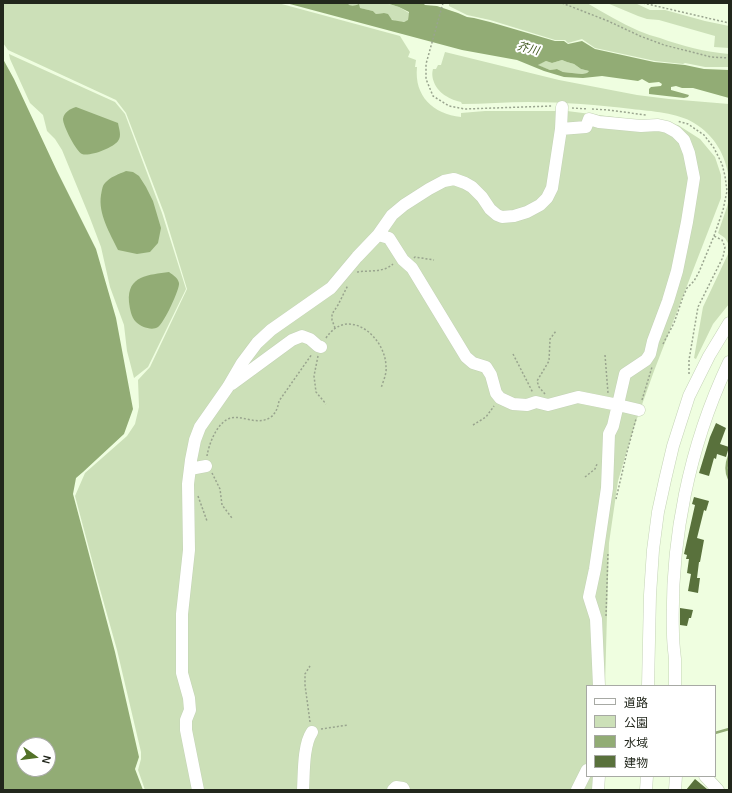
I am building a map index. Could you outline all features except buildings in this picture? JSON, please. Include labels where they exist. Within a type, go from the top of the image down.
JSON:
[{"type":"street","points":[[198,790],[186,730],[186,720],[190,710],[189,698],[182,673],[182,614],[189,550],[188,484],[195,440],[200,427],[228,387],[242,363],[262,339],[271,330],[331,288],[357,256],[378,235],[392,215],[404,205],[444,181],[454,179],[472,187],[482,197],[490,209],[497,215],[514,216],[527,212],[540,205],[547,198],[552,188],[562,108]]},
{"type":"street","points":[[560,129],[586,127],[590,119],[599,122],[641,126],[658,125],[667,127],[676,132],[684,140],[689,153],[694,178],[677,271],[668,301],[653,341],[650,354],[646,360],[625,374],[613,426],[609,434],[607,488],[589,597],[596,619],[599,685]]},
{"type":"street","points":[[378,235],[389,238],[402,258],[412,268],[466,357],[473,363],[486,367],[491,375],[496,393],[500,398],[513,404],[527,405],[540,403],[548,405],[578,397],[639,410]]},
{"type":"street","points":[[648,685],[650,595],[653,550],[658,512],[665,480],[673,446],[689,396],[709,356],[729,323]]},
{"type":"street","points":[[228,387],[292,340],[302,336],[310,339],[319,346]]},
{"type":"street","points":[[676,685],[672,635],[674,584],[676,547],[686,486],[710,408],[724,389],[729,362]]},
{"type":"street","points":[[190,469],[206,466]]},
{"type":"street","points":[[303,790],[306,747],[309,736],[312,732]]},
{"type":"street","points":[[577,790],[586,772]]},
{"type":"street","points":[[598,790],[599,777]]},
{"type":"street","points":[[646,790],[647,777]]},
{"type":"street","points":[[675,790],[676,777]]},
{"type":"street","points":[[706,777],[718,790]]},
{"type":"street","points":[[393,790],[396,786],[403,788],[404,790]]},
{"type":"path","points":[[443,3],[426,64],[426,79],[434,96],[449,106],[464,108],[551,106],[562,108],[608,110],[647,115]]},
{"type":"path","points":[[562,3],[664,45],[710,57],[729,58]]},
{"type":"path","points":[[643,3],[729,23]]},
{"type":"path","points":[[651,3],[657,6]]},
{"type":"path","points":[[663,344],[674,323],[687,288],[694,281],[714,236],[723,210],[727,191],[722,164],[714,148],[704,135],[688,124],[676,120]]},
{"type":"path","points":[[688,380],[689,360],[698,308],[723,257],[725,247],[722,240],[714,236]]},
{"type":"path","points":[[356,272],[376,271],[391,266],[402,258],[411,259],[415,257],[434,260]]},
{"type":"path","points":[[335,328],[332,320],[332,314],[338,305],[350,279]]},
{"type":"path","points":[[232,518],[222,505],[220,489],[213,474],[206,466],[209,446],[214,435],[222,424],[229,418],[264,421],[273,415],[278,408],[279,400],[330,331],[341,324],[352,323],[364,328],[377,341],[384,354],[387,368],[381,388]]},
{"type":"path","points":[[514,354],[530,387],[540,403],[546,394],[539,388],[537,381],[549,361],[550,339],[556,331]]},
{"type":"path","points":[[319,346],[314,376],[316,392],[326,404]]},
{"type":"path","points":[[604,402],[608,397],[605,355]]},
{"type":"path","points":[[616,501],[627,452],[652,366]]},
{"type":"path","points":[[473,425],[486,417],[500,398]]},
{"type":"path","points":[[197,492],[207,521]]},
{"type":"path","points":[[606,619],[608,548]]},
{"type":"path","points":[[310,666],[305,674],[305,685],[312,732],[348,725]]},
{"type":"green space","points":[[3,3],[278,3],[400,36],[410,52],[408,57],[416,60],[415,67],[417,67],[417,77],[422,95],[434,108],[442,112],[461,117],[461,113],[485,111],[556,111],[559,116],[549,189],[538,204],[503,214],[457,178],[401,205],[331,286],[273,327],[195,433],[181,600],[196,790],[145,790],[138,770],[141,752],[117,650],[75,496],[85,473],[127,436],[135,424],[139,407],[138,380],[150,367],[187,289],[164,213],[126,113],[116,100],[8,50],[3,43]]},
{"type":"green space","points":[[347,3],[385,3],[399,7],[409,13],[408,21],[397,22],[384,13],[376,14],[373,11],[350,6]]},
{"type":"green space","points":[[449,3],[587,3],[644,33],[677,44],[711,52],[729,54],[729,67],[705,67],[685,63],[655,61],[595,48],[582,39],[568,43],[565,40],[555,40],[490,20],[467,15],[449,6]]},
{"type":"green space","points":[[607,3],[635,3],[650,10],[665,10],[729,26],[729,48],[714,47],[715,36],[659,20],[647,19]]},
{"type":"green space","points":[[445,52],[559,80],[637,95],[729,104],[729,178],[725,161],[718,146],[701,128],[681,117],[664,113],[568,103],[529,102],[462,104],[461,102],[451,99],[443,94],[433,81],[433,69],[436,69],[438,65],[441,65]]},
{"type":"green space","points":[[9,54],[115,102],[125,114],[162,213],[186,289],[148,367],[134,378],[127,351],[124,325],[110,287],[101,247],[90,218],[62,150],[55,139],[47,131],[43,115],[30,103]]},
{"type":"green space","points":[[562,60],[589,71],[582,74],[563,72],[557,69],[550,70],[537,65],[546,61],[552,63]]},
{"type":"green space","points":[[567,111],[678,125],[700,139],[715,157],[721,175],[721,198],[654,371],[634,427],[618,481],[609,543],[605,685],[586,685],[586,777],[602,777],[602,790],[201,790],[188,726],[185,675],[190,478],[197,443],[256,349],[315,302],[390,221],[436,187],[458,182],[494,215],[540,208]]},
{"type":"green space","points":[[729,199],[729,245],[725,238],[718,233]]},
{"type":"green space","points":[[729,252],[729,304],[713,324],[696,359],[694,358],[703,307]]},
{"type":"water","name":"芥川","points":[[286,3],[347,3],[353,6],[359,4],[360,8],[373,11],[376,14],[388,14],[392,20],[404,22],[408,20],[409,12],[386,3],[423,3],[425,5],[437,6],[467,17],[490,22],[555,41],[564,41],[568,44],[582,41],[595,49],[654,62],[685,65],[704,69],[729,70],[729,98],[693,88],[682,88],[676,86],[671,87],[671,90],[689,95],[688,97],[684,98],[649,94],[649,89],[651,87],[661,86],[662,84],[659,82],[649,83],[642,79],[638,81],[602,76],[583,78],[564,77],[517,60],[462,50]],"holes":[[[562,60],[589,71],[582,74],[563,72],[557,69],[550,70],[538,65],[546,61],[552,63]]]},
{"type":"water","points":[[3,59],[96,249],[116,318],[133,409],[124,434],[76,478],[73,494],[115,652],[139,757],[135,769],[143,790],[3,790]]},
{"type":"water","points":[[76,107],[118,123],[120,135],[118,141],[101,151],[85,155],[79,152],[70,138],[63,119],[68,111]]},
{"type":"water","points":[[126,171],[133,172],[139,176],[146,187],[153,201],[161,228],[158,243],[150,252],[137,254],[118,250],[103,216],[101,209],[101,195],[103,186],[109,179]]},
{"type":"water","points":[[169,272],[179,283],[177,292],[168,313],[161,324],[156,328],[147,328],[134,320],[130,310],[129,293],[136,281],[141,278]]},
{"type":"waterway","points":[[729,456],[726,468],[729,479]]},
{"type":"waterway","points":[[716,733],[729,729]]}]
